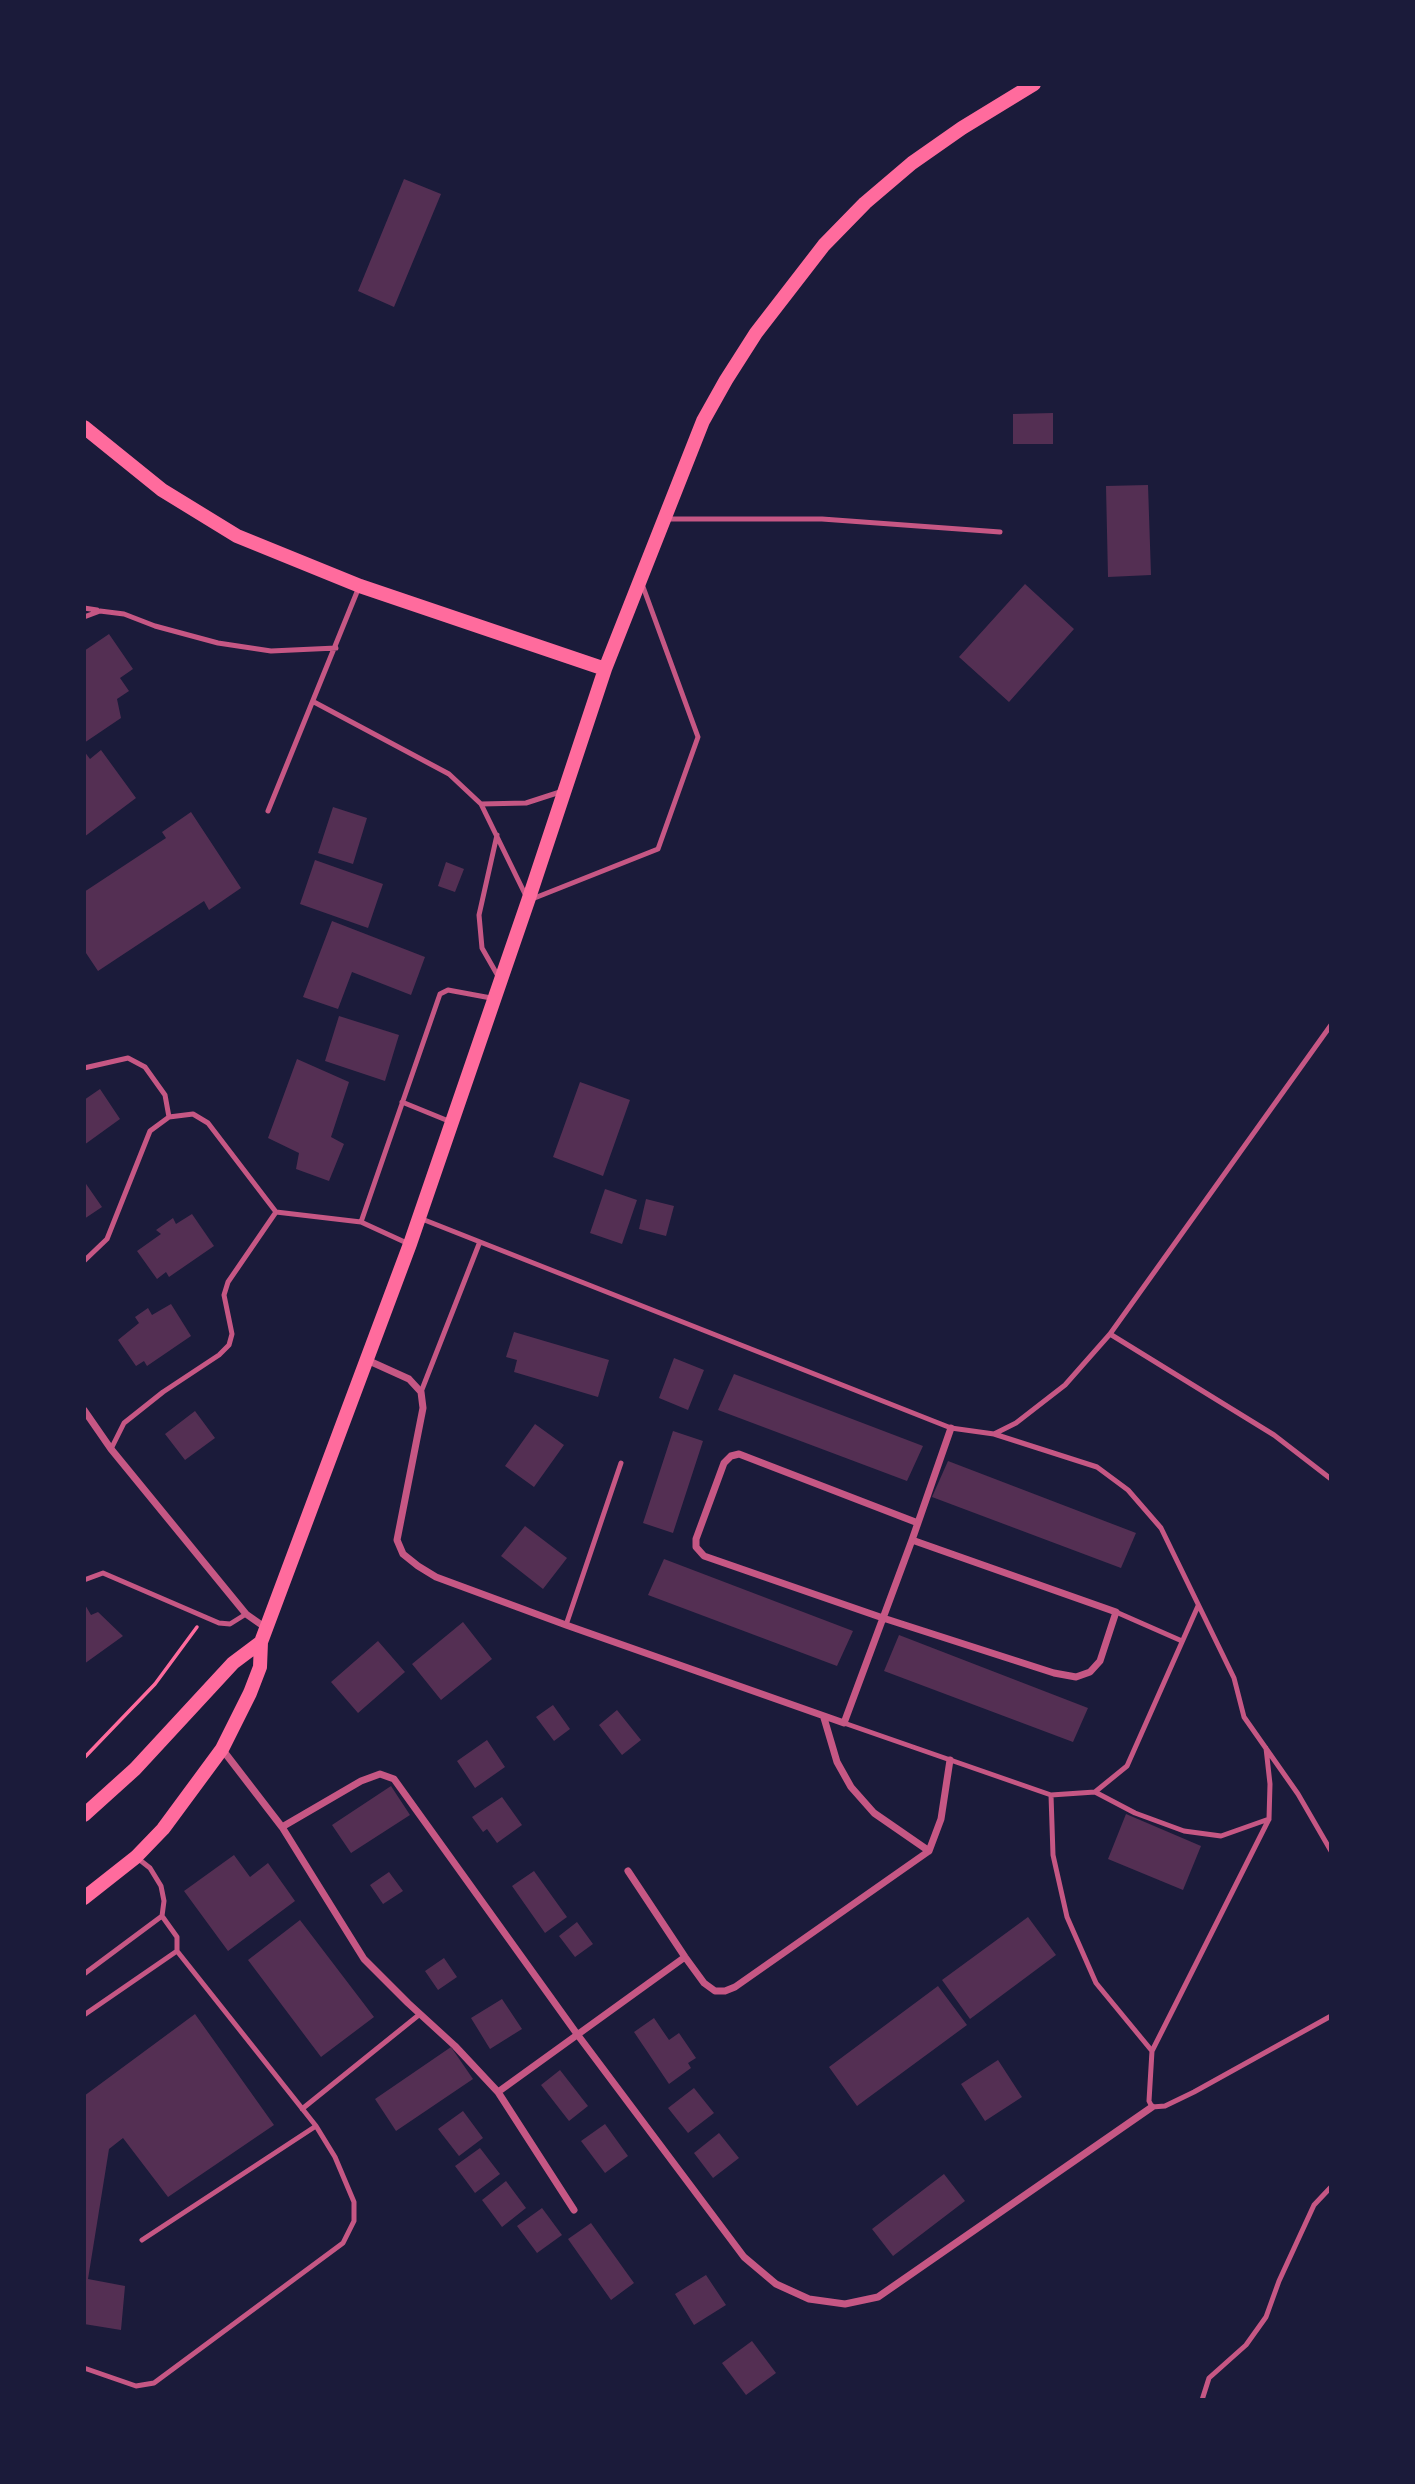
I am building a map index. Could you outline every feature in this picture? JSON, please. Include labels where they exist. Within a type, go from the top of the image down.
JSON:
[{"type":"main road","points":[[84,1898],[136,1857],[171,1819],[222,1749],[255,1680],[260,1667],[264,1635],[410,1244],[528,901],[604,669],[703,421],[756,333],[824,245],[865,203],[912,163],[971,121],[1034,84]]},
{"type":"main road","points":[[84,427],[135,470],[199,515],[271,551],[360,586],[604,669]]},
{"type":"main road","points":[[84,1815],[135,1769],[233,1663],[264,1635]]},
{"type":"street","points":[[367,1360],[409,1380],[421,1392],[423,1408],[397,1540],[403,1554],[436,1577],[844,1723],[951,1428]]},
{"type":"street","points":[[84,1410],[111,1449],[264,1635]]},
{"type":"street","points":[[912,1540],[1116,1612],[1100,1661],[1090,1672],[1076,1677],[1054,1673],[704,1556],[699,1552],[696,1539],[724,1463],[731,1456],[739,1454],[918,1523]]},
{"type":"street","points":[[824,1718],[837,1762],[851,1787],[874,1813],[929,1851]]},
{"type":"street","points":[[222,1749],[282,1827],[364,1959],[455,2046],[498,2092],[574,2210]]},
{"type":"street","points":[[628,1871],[704,1983],[715,1991],[725,1991],[736,1987],[929,1851],[941,1819],[950,1760]]},
{"type":"street","points":[[282,1827],[361,1781],[380,1774],[394,1779],[577,2034],[744,2257],[776,2284],[808,2299],[845,2304],[878,2297],[1152,2107]]},
{"type":"street","points":[[498,2092],[685,1957]]},
{"type":"lane","points":[[663,519],[822,519],[1000,532]]},
{"type":"lane","points":[[314,702],[449,774],[481,804],[528,901],[658,849],[698,737],[640,577]]},
{"type":"lane","points":[[268,811],[360,586]]},
{"type":"lane","points":[[84,608],[124,614],[155,626],[218,643],[271,651],[336,648]]},
{"type":"lane","points":[[84,617],[100,611]]},
{"type":"lane","points":[[481,804],[526,803],[564,791]]},
{"type":"lane","points":[[497,835],[479,915],[482,948],[500,980]]},
{"type":"lane","points":[[360,1222],[440,994],[448,990],[494,999]]},
{"type":"lane","points":[[994,1434],[1016,1423],[1065,1385],[1110,1334],[1331,1026]]},
{"type":"lane","points":[[84,1068],[128,1058],[145,1067],[165,1096],[169,1117]]},
{"type":"lane","points":[[402,1102],[451,1122]]},
{"type":"lane","points":[[84,1261],[107,1239],[150,1131],[169,1117],[193,1114],[208,1123],[276,1212],[360,1222],[410,1244]]},
{"type":"lane","points":[[111,1449],[124,1423],[229,1345],[232,1334],[224,1295],[228,1282],[276,1212]]},
{"type":"lane","points":[[419,1218],[479,1244],[951,1428],[994,1434],[1097,1467],[1128,1490],[1161,1528],[1234,1678],[1244,1717],[1298,1794],[1331,1851]]},
{"type":"lane","points":[[421,1392],[479,1244]]},
{"type":"lane","points":[[1110,1334],[1274,1435],[1331,1479]]},
{"type":"lane","points":[[566,1625],[621,1463]]},
{"type":"lane","points":[[84,1580],[103,1573],[219,1623],[230,1624],[246,1614]]},
{"type":"lane","points":[[1095,1792],[1127,1766],[1198,1606]]},
{"type":"lane","points":[[1116,1612],[1182,1641]]},
{"type":"lane","points":[[844,1723],[1051,1795],[1095,1792],[1135,1813],[1184,1831],[1221,1836],[1269,1819]]},
{"type":"lane","points":[[1266,1748],[1270,1784],[1269,1819],[1152,2052],[1149,2101],[1152,2107],[1165,2106],[1195,2092],[1331,2016]]},
{"type":"lane","points":[[1051,1795],[1053,1855],[1067,1917],[1096,1983],[1152,2052]]},
{"type":"lane","points":[[84,2368],[136,2386],[154,2383],[343,2243],[354,2221],[354,2202],[335,2157],[316,2126],[177,1951],[177,1937],[162,1916],[164,1901],[161,1886],[150,1868],[136,1857]]},
{"type":"lane","points":[[84,1974],[162,1916]]},
{"type":"lane","points":[[84,2015],[177,1951]]},
{"type":"lane","points":[[302,2109],[421,2014]]},
{"type":"lane","points":[[142,2240],[316,2126]]},
{"type":"lane","points":[[1202,2400],[1209,2378],[1246,2345],[1266,2316],[1314,2205],[1331,2187]]},
{"type":"path","points":[[84,1758],[155,1684],[204,1617]]},
{"type":"building","points":[[404,179],[441,194],[394,307],[358,291]]},
{"type":"building","points":[[1053,413],[1053,444],[1013,444],[1013,414]]},
{"type":"building","points":[[1148,485],[1151,575],[1108,577],[1106,486]]},
{"type":"building","points":[[1025,584],[1074,629],[1009,702],[959,657]]},
{"type":"building","points":[[109,634],[133,669],[120,678],[129,691],[117,699],[121,718],[84,743],[84,651]]},
{"type":"building","points":[[101,750],[136,798],[84,837],[84,751],[90,759]]},
{"type":"building","points":[[333,807],[367,818],[353,864],[318,853]]},
{"type":"building","points":[[191,812],[241,888],[209,910],[204,901],[98,971],[84,950],[84,892],[166,838],[162,832]]},
{"type":"building","points":[[315,860],[383,884],[368,928],[300,904]]},
{"type":"building","points":[[446,862],[464,869],[455,892],[438,886]]},
{"type":"building","points":[[332,921],[425,957],[411,995],[352,972],[338,1009],[303,997]]},
{"type":"building","points":[[339,1016],[399,1035],[385,1081],[325,1061]]},
{"type":"building","points":[[297,1059],[349,1082],[331,1137],[344,1144],[329,1181],[296,1169],[299,1153],[268,1138]]},
{"type":"building","points":[[580,1082],[630,1100],[603,1176],[553,1157]]},
{"type":"building","points":[[100,1089],[120,1119],[84,1145],[84,1100]]},
{"type":"building","points":[[84,1181],[102,1207],[84,1219]]},
{"type":"building","points":[[605,1189],[637,1200],[622,1244],[590,1233]]},
{"type":"building","points":[[646,1199],[674,1206],[666,1236],[639,1229]]},
{"type":"building","points":[[192,1214],[214,1246],[169,1277],[166,1272],[157,1279],[137,1251],[161,1234],[156,1230],[173,1218],[176,1224]]},
{"type":"building","points":[[171,1304],[191,1336],[147,1366],[144,1361],[136,1366],[118,1340],[139,1323],[135,1317],[148,1308],[152,1315]]},
{"type":"building","points":[[514,1332],[609,1360],[598,1397],[514,1372],[517,1360],[506,1357]]},
{"type":"building","points":[[674,1358],[704,1370],[688,1410],[659,1398]]},
{"type":"building","points":[[734,1374],[923,1446],[907,1481],[718,1410]]},
{"type":"building","points":[[195,1411],[215,1438],[185,1460],[165,1434]]},
{"type":"building","points":[[535,1424],[564,1445],[534,1487],[505,1466]]},
{"type":"building","points":[[673,1431],[703,1441],[673,1533],[643,1523]]},
{"type":"building","points":[[948,1461],[1136,1533],[1121,1568],[932,1497]]},
{"type":"building","points":[[525,1526],[567,1558],[543,1589],[501,1556]]},
{"type":"building","points":[[664,1559],[853,1631],[837,1666],[648,1595]]},
{"type":"building","points":[[84,1603],[91,1615],[98,1612],[123,1636],[84,1664]]},
{"type":"building","points":[[463,1622],[492,1659],[441,1700],[412,1664]]},
{"type":"building","points":[[899,1635],[1088,1708],[1073,1742],[884,1671]]},
{"type":"building","points":[[378,1641],[405,1672],[358,1713],[331,1682]]},
{"type":"building","points":[[553,1705],[570,1729],[554,1741],[536,1717]]},
{"type":"building","points":[[617,1710],[641,1740],[622,1755],[599,1725]]},
{"type":"building","points":[[487,1740],[505,1767],[475,1788],[457,1761]]},
{"type":"building","points":[[391,1786],[410,1815],[351,1853],[332,1825]]},
{"type":"building","points":[[502,1797],[522,1825],[497,1843],[487,1829],[483,1832],[472,1817]]},
{"type":"building","points":[[1126,1814],[1201,1846],[1183,1890],[1108,1859]]},
{"type":"building","points":[[234,1855],[250,1877],[268,1863],[295,1901],[228,1951],[184,1891]]},
{"type":"building","points":[[534,1871],[567,1917],[545,1933],[512,1886]]},
{"type":"building","points":[[389,1872],[403,1891],[383,1904],[370,1885]]},
{"type":"building","points":[[1028,1917],[1056,1955],[970,2019],[942,1980]]},
{"type":"building","points":[[300,1920],[374,2017],[321,2057],[248,1960]]},
{"type":"building","points":[[577,1922],[593,1944],[575,1957],[559,1936]]},
{"type":"building","points":[[444,1958],[457,1977],[438,1990],[425,1971]]},
{"type":"building","points":[[938,1986],[967,2025],[857,2106],[829,2067]]},
{"type":"building","points":[[502,1999],[522,2029],[490,2049],[471,2018]]},
{"type":"building","points":[[195,2014],[274,2125],[168,2197],[123,2138],[109,2149],[88,2279],[125,2286],[121,2330],[84,2324],[84,2096]]},
{"type":"building","points":[[654,2018],[669,2040],[679,2033],[696,2058],[688,2063],[691,2068],[669,2084],[634,2032]]},
{"type":"building","points":[[451,2047],[473,2079],[396,2131],[375,2099]]},
{"type":"building","points":[[998,2060],[1022,2097],[985,2121],[961,2084]]},
{"type":"building","points":[[560,2070],[588,2106],[569,2121],[541,2085]]},
{"type":"building","points":[[694,2088],[714,2113],[688,2133],[668,2108]]},
{"type":"building","points":[[463,2111],[483,2138],[459,2156],[438,2129]]},
{"type":"building","points":[[605,2124],[628,2156],[605,2173],[581,2141]]},
{"type":"building","points":[[719,2133],[739,2158],[713,2178],[694,2153]]},
{"type":"building","points":[[480,2148],[500,2174],[475,2193],[455,2166]]},
{"type":"building","points":[[944,2174],[965,2201],[893,2256],[872,2229]]},
{"type":"building","points":[[506,2181],[526,2208],[502,2227],[482,2200]]},
{"type":"building","points":[[542,2208],[562,2235],[537,2253],[517,2226]]},
{"type":"building","points":[[591,2223],[634,2283],[611,2300],[568,2239]]},
{"type":"building","points":[[706,2275],[726,2305],[694,2325],[675,2294]]},
{"type":"building","points":[[752,2341],[776,2373],[746,2395],[722,2363]]}]
